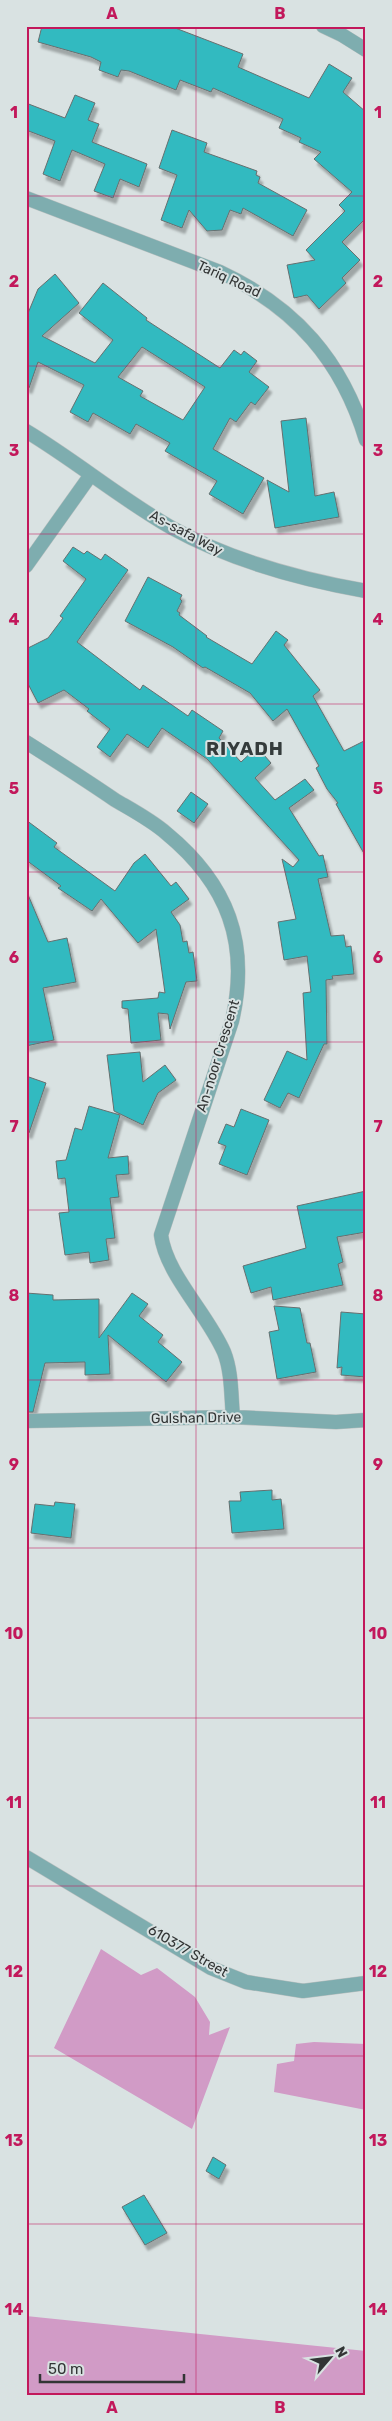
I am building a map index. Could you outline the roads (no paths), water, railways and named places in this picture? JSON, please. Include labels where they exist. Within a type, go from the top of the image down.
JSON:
[{"type":"street","points":[[323,26],[366,50]]},
{"type":"street","name":"Tariq Road","points":[[26,198],[220,272],[270,299],[306,331],[325,355],[353,406],[366,440]]},
{"type":"street","name":"As-safa Way","points":[[26,431],[90,476],[172,528],[228,555],[278,572],[366,591]]},
{"type":"street","points":[[26,566],[90,476]]},
{"type":"street","name":"An-noor Crescent","points":[[26,742],[164,832],[189,853],[211,880],[230,916],[237,941],[238,997],[232,1021],[161,1235],[168,1262],[201,1310],[224,1354],[228,1368],[233,1416]]},
{"type":"street","name":"Gulshan Drive","points":[[26,1421],[233,1416],[336,1422],[366,1420]]},
{"type":"street","name":"610377 Street","points":[[26,1857],[211,1968],[246,1982],[271,1988],[303,1990],[366,1984]]},
{"type":"district","name":"RIYADH","points":[[245,748]]}]
